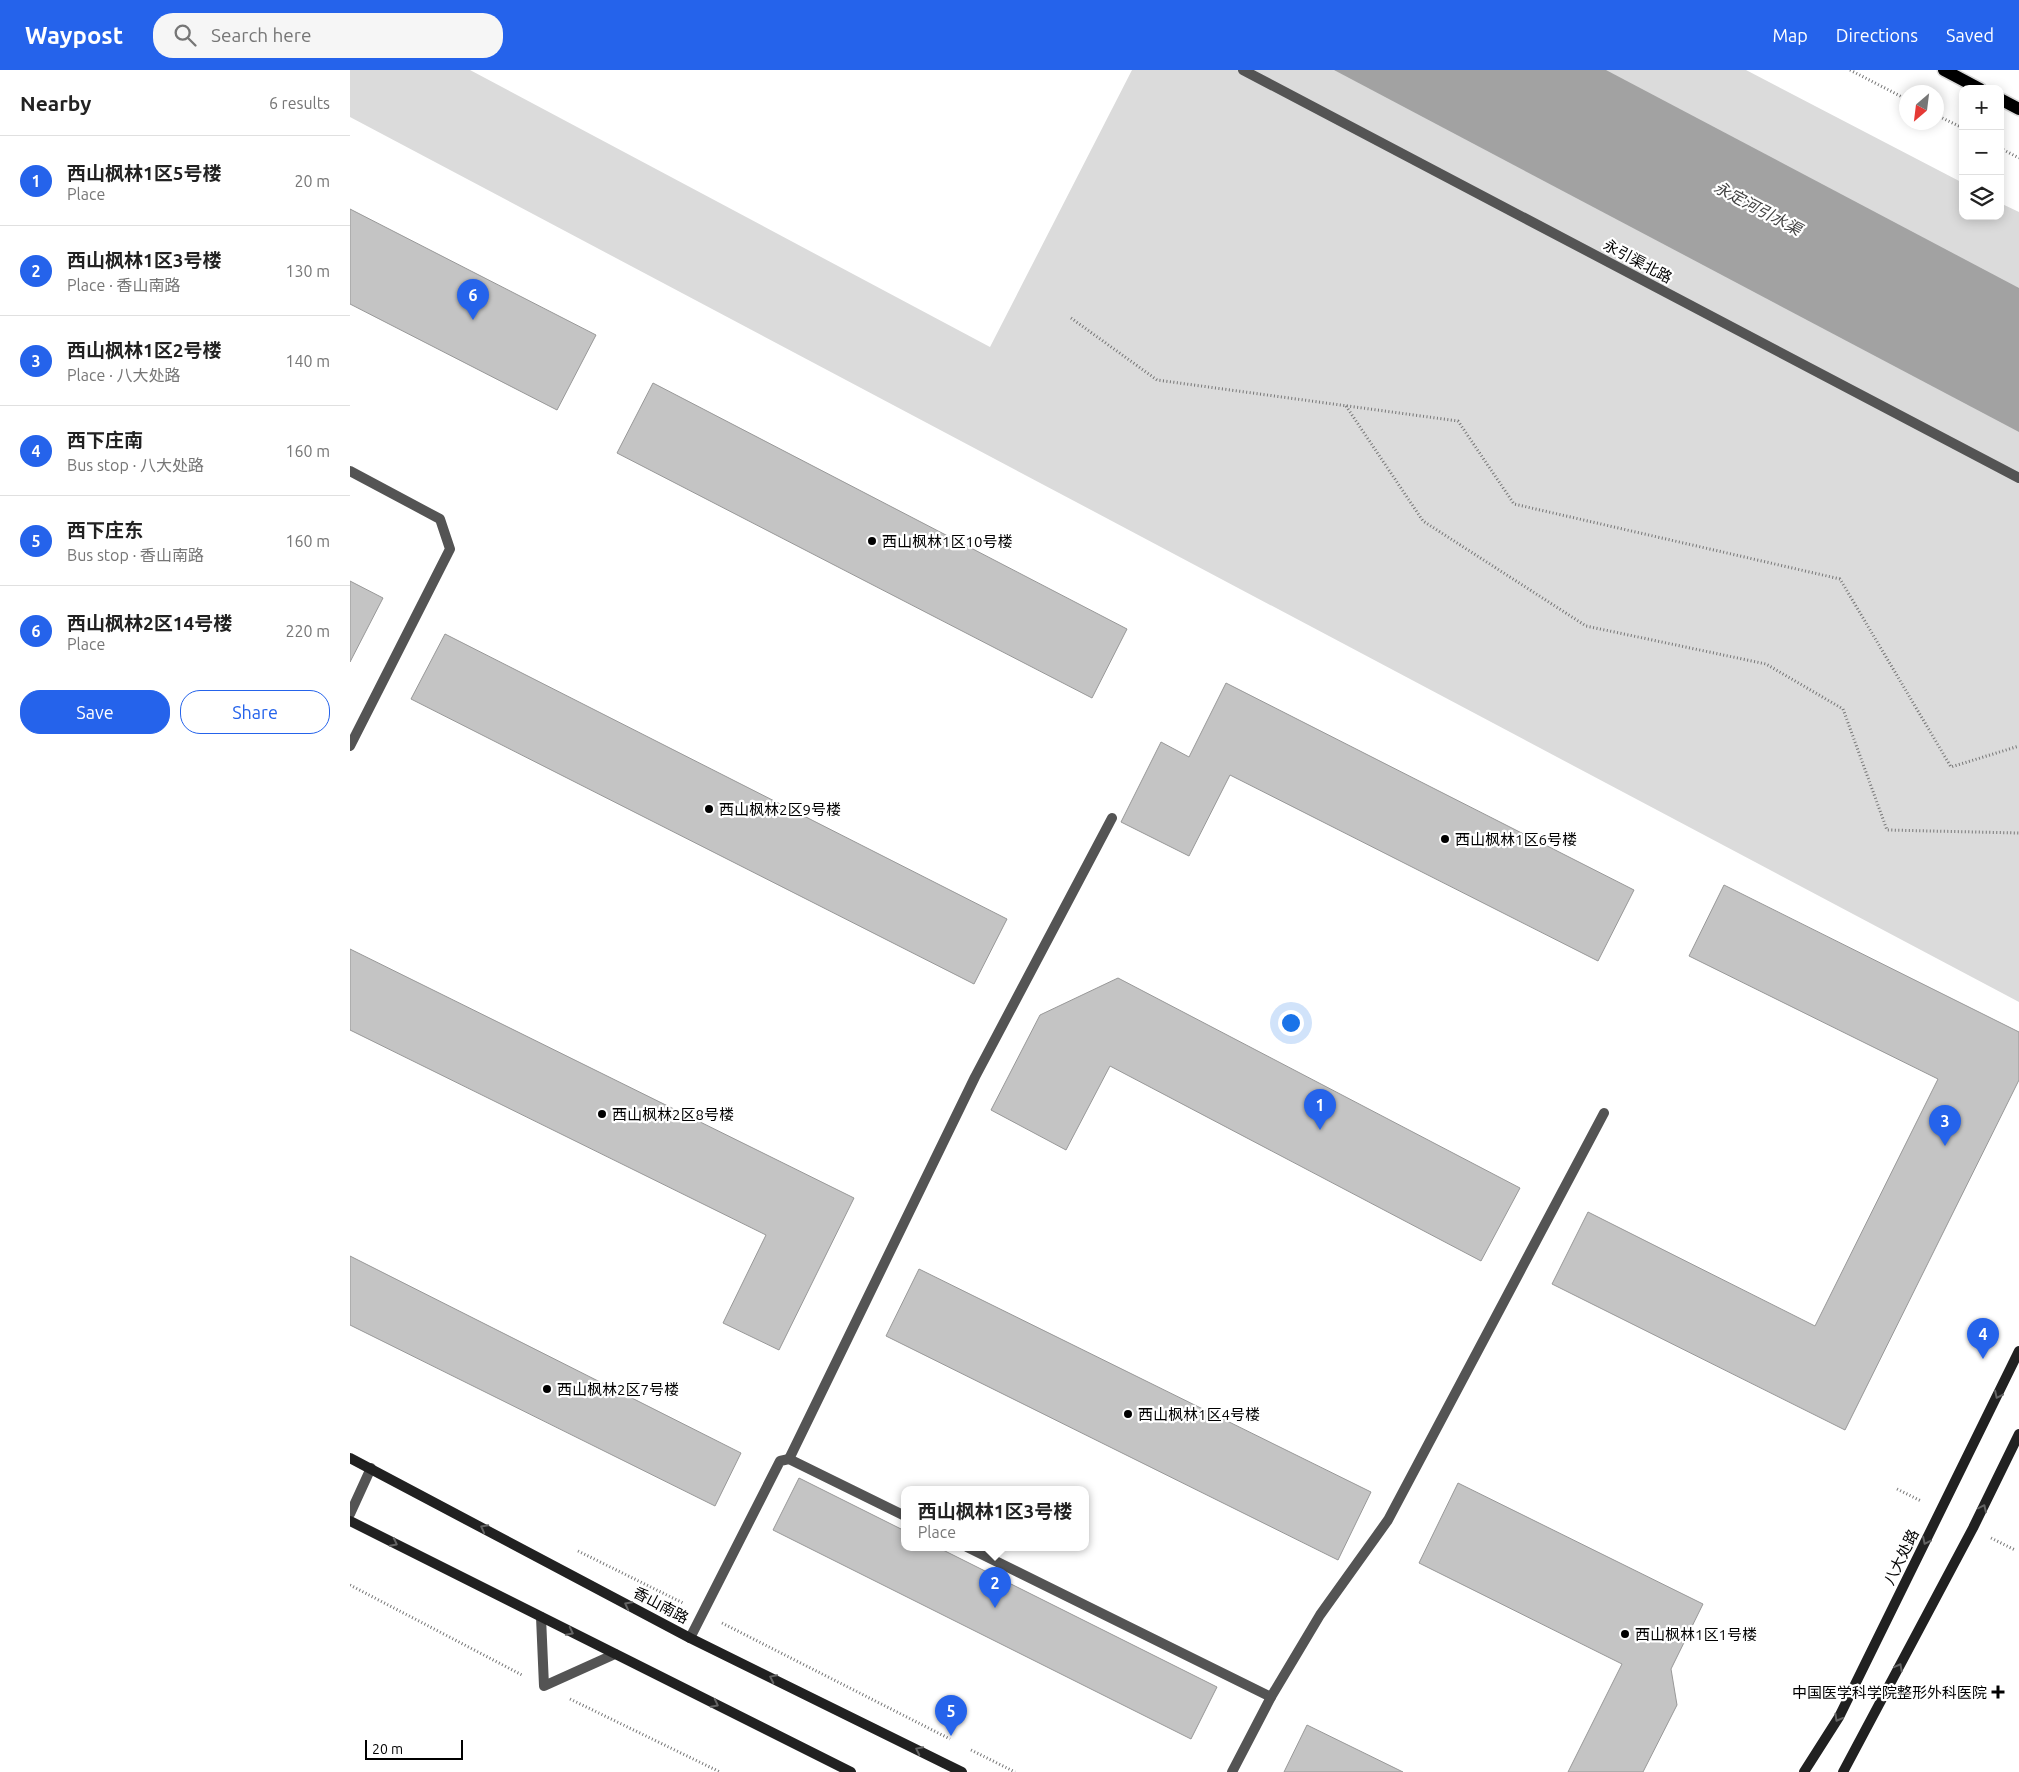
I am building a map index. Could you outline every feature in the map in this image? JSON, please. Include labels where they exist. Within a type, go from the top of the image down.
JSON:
[{"type":"main road","points":[[1944,70],[1972,85]]},
{"type":"main road","points":[[2004,101],[2019,109]]},
{"type":"main road","name":"八大处路","points":[[1804,1772],[1839,1717],[2019,1351]]},
{"type":"main road","points":[[1843,1772],[1973,1528],[2019,1434]]},
{"type":"main road","name":"香山南路","points":[[350,1458],[690,1638],[962,1772]]},
{"type":"main road","points":[[350,1521],[851,1772]]},
{"type":"street","name":"永引渠北路","points":[[1243,70],[2019,478]]},
{"type":"street","points":[[350,471],[440,519],[450,549],[350,746]]},
{"type":"street","points":[[789,1458],[974,1077],[1112,818]]},
{"type":"street","points":[[1232,1772],[1271,1697],[1320,1615],[1388,1520],[1604,1113]]},
{"type":"street","points":[[690,1638],[780,1461],[789,1458],[901,1514]]},
{"type":"street","points":[[350,1514],[371,1468]]},
{"type":"street","points":[[975,1551],[1271,1697]]},
{"type":"street","points":[[541,1617],[544,1686],[615,1654]]},
{"type":"path","points":[[1850,70],[1899,95]]},
{"type":"path","points":[[1944,119],[1959,126]]},
{"type":"path","points":[[2004,150],[2019,158]]},
{"type":"path","points":[[1071,318],[1158,380],[1458,420],[1514,504],[1840,579],[1951,767],[2019,746]]},
{"type":"path","points":[[1346,406],[1423,521],[1586,626],[1766,664],[1843,709],[1887,830],[2019,833]]},
{"type":"shaded area","points":[[350,70],[470,70],[990,347],[1132,70],[1746,70],[1959,181],[1959,220],[2004,220],[2004,205],[2019,212],[2019,1002],[350,117]]},
{"type":"water","name":"永定河引水渠","points":[[1334,70],[1606,70],[2019,288],[2019,432]]},
{"type":"building","points":[[350,209],[596,335],[557,410],[350,304]]},
{"type":"building","name":"西山枫林1区10号楼","points":[[653,383],[1127,629],[1092,698],[617,453]]},
{"type":"building","points":[[350,581],[383,598],[350,662]]},
{"type":"building","name":"西山枫林2区9号楼","points":[[445,634],[1007,919],[974,984],[411,699]]},
{"type":"building","name":"西山枫林1区6号楼","points":[[1226,683],[1634,890],[1598,961],[1230,775],[1189,856],[1121,822],[1161,742],[1189,757]]},
{"type":"building","points":[[1724,885],[2019,1032],[2019,1080],[1845,1430],[1552,1284],[1588,1212],[1815,1326],[1938,1079],[1689,956]]},
{"type":"building","name":"西山枫林2区8号楼","points":[[350,949],[854,1198],[779,1350],[723,1323],[766,1235],[350,1030]]},
{"type":"building","points":[[1118,978],[1520,1188],[1481,1261],[1110,1066],[1066,1150],[991,1110],[1040,1015]]},
{"type":"building","name":"西山枫林2区7号楼","points":[[350,1256],[741,1453],[715,1506],[350,1325]]},
{"type":"building","name":"西山枫林1区4号楼","points":[[919,1269],[1371,1492],[1338,1560],[886,1336]]},
{"type":"building","points":[[799,1478],[901,1529],[901,1551],[945,1551],[1217,1687],[1191,1739],[773,1530]]},
{"type":"building","name":"西山枫林1区1号楼","points":[[1458,1483],[1703,1604],[1671,1669],[1677,1705],[1643,1772],[1568,1772],[1622,1664],[1419,1563]]},
{"type":"building","points":[[1307,1725],[1403,1772],[1284,1772]]},
{"type":"place","name":"西山枫林2区14号楼","points":[[473,320]]},
{"type":"place","name":"西山枫林1区10号楼","points":[[872,541]]},
{"type":"place","name":"西山枫林2区9号楼","points":[[709,809]]},
{"type":"place","name":"西山枫林1区6号楼","points":[[1445,839]]},
{"type":"place","name":"西山枫林2区8号楼","points":[[602,1114]]},
{"type":"place","name":"西山枫林1区5号楼","points":[[1320,1130]]},
{"type":"place","name":"西山枫林1区2号楼","points":[[1945,1146]]},
{"type":"place","name":"西下庄南","points":[[1983,1359]]},
{"type":"place","name":"西山枫林2区7号楼","points":[[547,1389]]},
{"type":"place","name":"西山枫林1区4号楼","points":[[1128,1414]]},
{"type":"place","name":"西山枫林1区3号楼","points":[[995,1608]]},
{"type":"place","name":"西山枫林1区1号楼","points":[[1625,1634]]},
{"type":"place","name":"中国医学科学院整形外科医院","points":[[1998,1692]]},
{"type":"place","name":"西下庄东","points":[[951,1736]]}]
